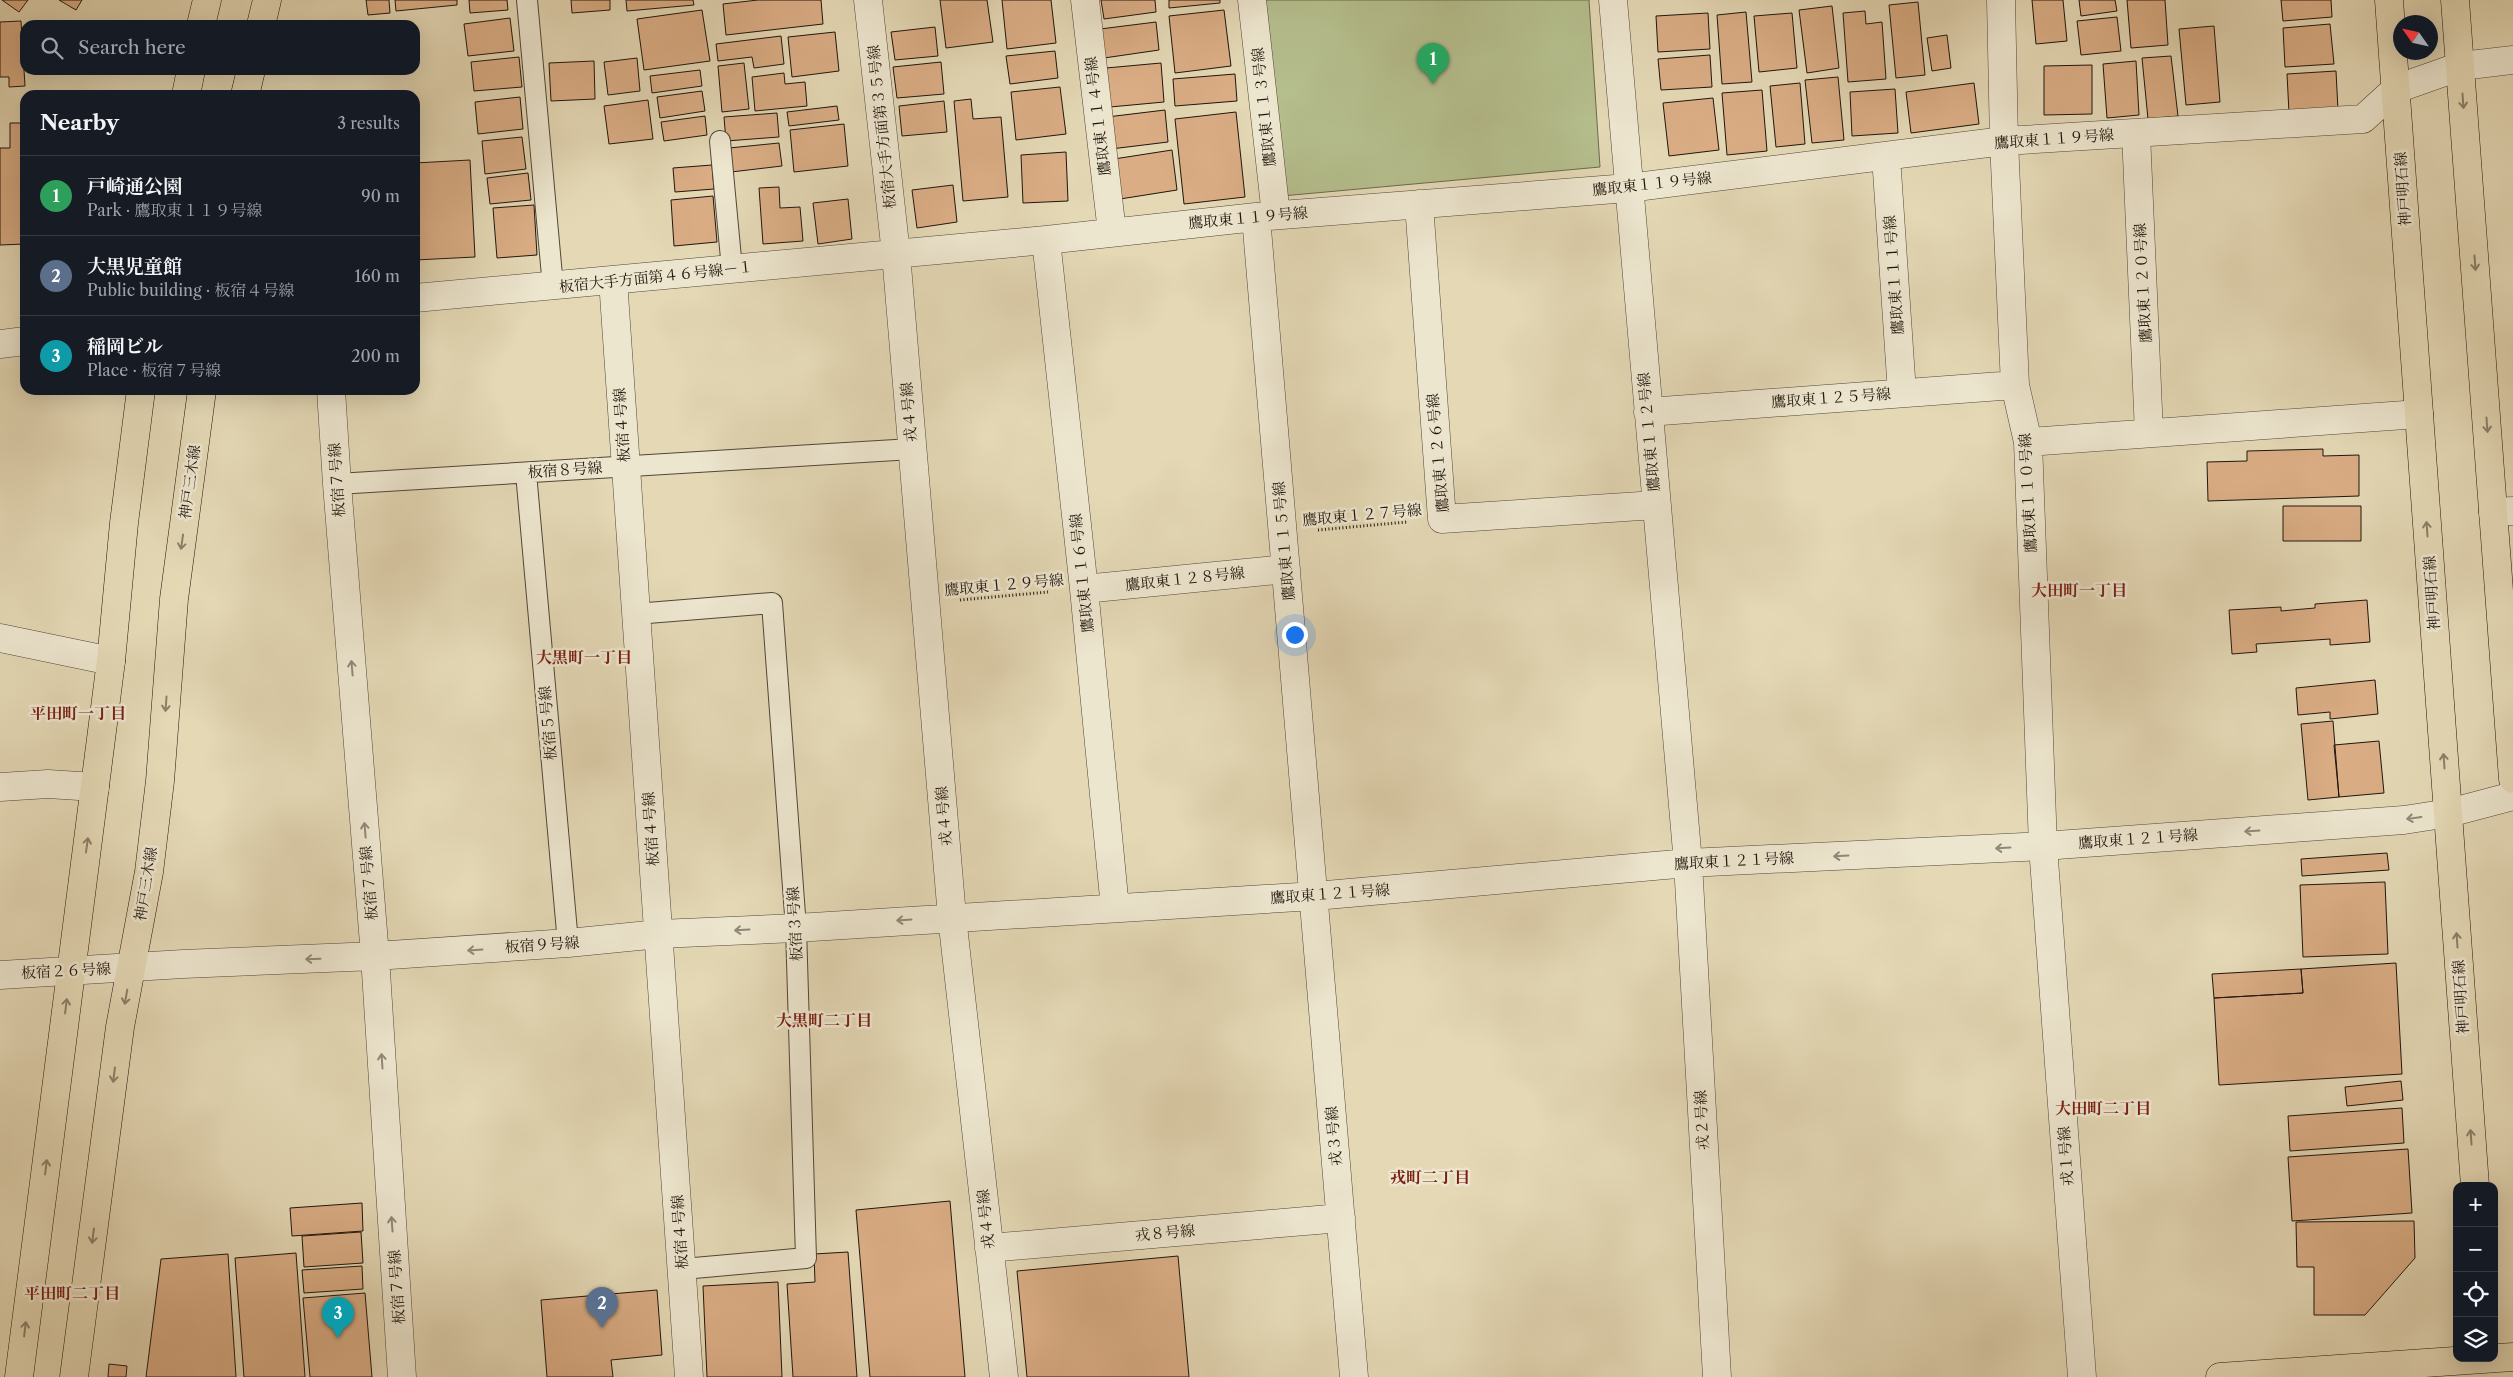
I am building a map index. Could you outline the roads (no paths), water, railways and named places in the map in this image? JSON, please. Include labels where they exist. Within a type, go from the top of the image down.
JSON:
[{"type":"main road","points":[[202,20],[207,0]]},
{"type":"main road","points":[[262,20],[267,0]]},
{"type":"main road","name":"神戸明石線","points":[[2389,0],[2475,1182]]},
{"type":"main road","points":[[2455,0],[2503,511],[2513,779]]},
{"type":"main road","points":[[187,90],[190,75]]},
{"type":"main road","points":[[246,90],[250,75]]},
{"type":"main road","points":[[19,1377],[70,970],[96,787],[111,661],[124,523],[140,395]]},
{"type":"main road","name":"神戸三木線","points":[[74,1377],[120,1027],[149,872],[160,780],[174,599],[201,395]]},
{"type":"main road","points":[[2220,1377],[2494,1363]]},
{"type":"street","name":"板宿大手方面第３５号線","points":[[868,0],[896,254]]},
{"type":"street","name":"鷹取東１１４号線","points":[[1084,0],[1112,232]]},
{"type":"street","name":"鷹取東１１３号線","points":[[1252,0],[1266,216]]},
{"type":"street","name":"鷹取東１１２号線","points":[[1613,0],[1688,863]]},
{"type":"street","name":"鷹取東１１０号線","points":[[2001,0],[2004,142],[2015,385],[2028,442],[2043,846]]},
{"type":"street","points":[[2396,89],[2461,66],[2513,60]]},
{"type":"street","name":"鷹取東１１９号線","points":[[896,254],[1266,216],[1628,188],[2004,142],[2363,119],[2396,89]]},
{"type":"street","name":"鷹取東１２０号線","points":[[2136,133],[2149,433]]},
{"type":"street","name":"鷹取東１１１号線","points":[[1886,156],[1902,393]]},
{"type":"street","name":"鷹取東１２６号線","points":[[1419,204],[1442,519],[1656,505]]},
{"type":"street","name":"鷹取東１１５号線","points":[[1266,216],[1283,533],[1315,896]]},
{"type":"street","name":"鷹取東１１６号線","points":[[1046,240],[1084,590],[1115,908]]},
{"type":"street","name":"板宿大手方面第４６号線－１","points":[[420,298],[553,287],[896,254]]},
{"type":"street","name":"戎４号線","points":[[896,254],[952,917],[1004,1377]]},
{"type":"street","name":"板宿４号線","points":[[613,280],[689,1377]]},
{"type":"street","points":[[0,344],[20,342]]},
{"type":"street","name":"鷹取東１２５号線","points":[[1648,412],[2015,385]]},
{"type":"street","name":"板宿７号線","points":[[331,395],[375,956],[402,1377]]},
{"type":"street","points":[[2028,442],[2419,414]]},
{"type":"street","name":"鷹取東１２８号線","points":[[1084,590],[1286,569]]},
{"type":"street","points":[[0,638],[111,661]]},
{"type":"street","points":[[0,787],[48,784],[96,787]]},
{"type":"street","name":"鷹取東１２１号線","points":[[952,917],[1315,896],[1688,863],[2043,846],[2404,820],[2449,814],[2513,796]]},
{"type":"street","name":"戎１号線","points":[[2043,846],[2082,1377]]},
{"type":"street","name":"戎２号線","points":[[1688,863],[1717,1377]]},
{"type":"street","name":"戎３号線","points":[[1315,896],[1354,1377]]},
{"type":"street","name":"板宿９号線","points":[[131,967],[375,956],[568,943],[658,934],[796,928],[952,917]]},
{"type":"street","name":"板宿２６号線","points":[[0,975],[131,967]]},
{"type":"street","name":"戎８号線","points":[[989,1248],[1341,1218]]},
{"type":"lane","points":[[527,0],[553,287]]},
{"type":"lane","points":[[720,141],[732,269]]},
{"type":"lane","name":"板宿８号線","points":[[337,484],[912,449]]},
{"type":"lane","name":"板宿５号線","points":[[526,473],[568,943]]},
{"type":"lane","name":"板宿３号線","points":[[635,614],[772,604],[796,928],[806,1258],[683,1269]]},
{"type":"place","name":"戸崎通公園","points":[[1433,84]]},
{"type":"place","name":"大黒児童館","points":[[602,1328]]},
{"type":"place","name":"稲岡ビル","points":[[338,1338]]},
{"type":"district","name":"大田町一丁目","points":[[2079,590]]},
{"type":"district","name":"大黒町一丁目","points":[[584,657]]},
{"type":"district","name":"平田町一丁目","points":[[78,713]]},
{"type":"district","name":"大黒町二丁目","points":[[824,1020]]},
{"type":"district","name":"大田町二丁目","points":[[2103,1108]]},
{"type":"district","name":"戎町二丁目","points":[[1430,1177]]},
{"type":"district","name":"平田町二丁目","points":[[72,1293]]}]
